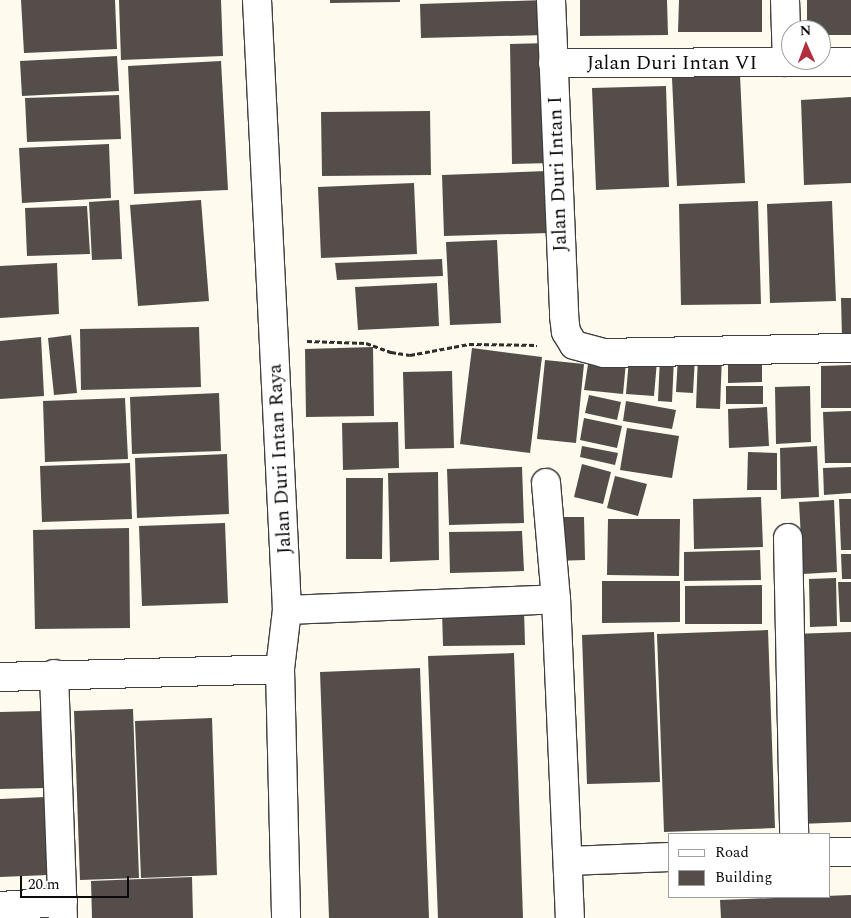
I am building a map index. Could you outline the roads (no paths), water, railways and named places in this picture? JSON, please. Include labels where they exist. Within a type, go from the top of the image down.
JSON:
[{"type":"street","name":"Jalan Duri Intan Raya","points":[[257,0],[287,610],[280,669],[286,918]]},
{"type":"street","name":"Jalan Duri Intan I","points":[[551,0],[564,316],[566,332],[574,345],[604,353],[851,348]]},
{"type":"street","points":[[785,0],[786,20]]},
{"type":"street","name":"Jalan Duri Intan VI","points":[[553,63],[781,62]]},
{"type":"street","name":"Jalan Duri Intan VI","points":[[831,62],[851,62]]},
{"type":"street","points":[[546,483],[556,599],[570,918]]},
{"type":"street","points":[[788,538],[794,833]]},
{"type":"street","points":[[287,610],[556,599]]},
{"type":"street","points":[[0,677],[280,669]]},
{"type":"street","points":[[0,906],[63,910],[54,674]]},
{"type":"street","points":[[831,852],[851,852]]},
{"type":"street","points":[[568,861],[668,857]]}]
